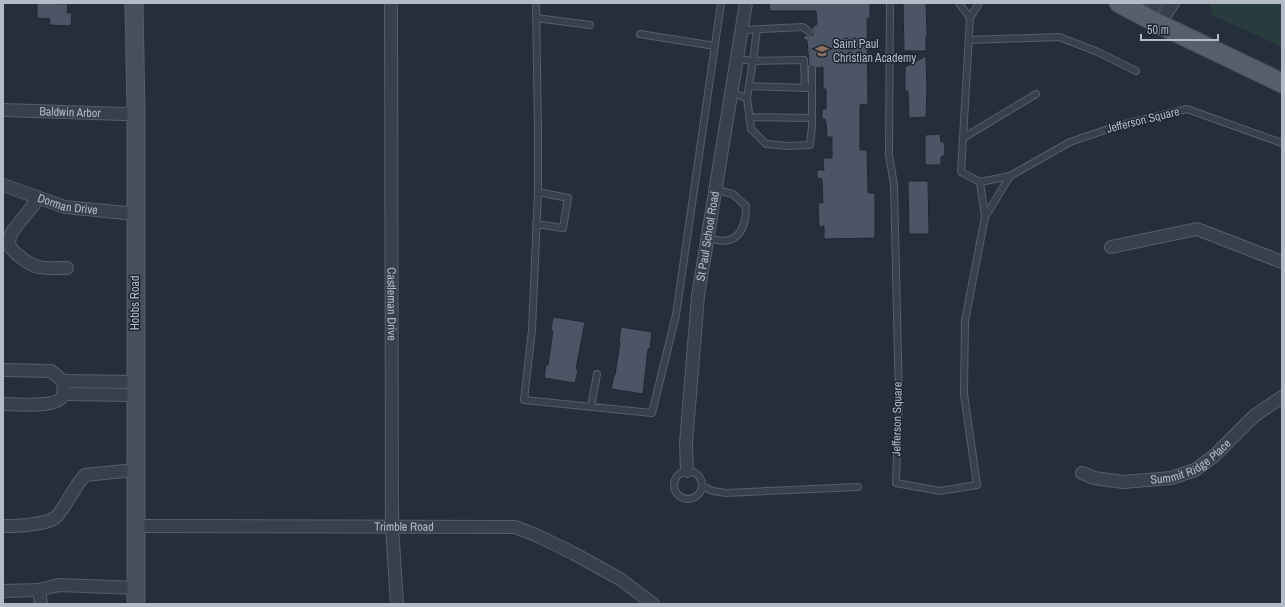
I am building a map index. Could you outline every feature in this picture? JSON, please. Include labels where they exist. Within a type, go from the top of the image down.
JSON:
[{"type":"main road","points":[[1119,3],[1153,15],[1282,82]]},
{"type":"street","name":"Hobbs Road","points":[[134,3],[136,112],[136,596]]},
{"type":"street","name":"Castleman Drive","points":[[391,3],[392,527],[397,604]]},
{"type":"street","name":"St Paul School Road","points":[[687,471],[686,443],[697,304],[746,3]]},
{"type":"street","points":[[1153,15],[1173,3]]},
{"type":"street","name":"Baldwin Arbor","points":[[3,110],[124,114],[136,112]]},
{"type":"street","name":"Dorman Drive","points":[[3,185],[65,207],[136,214]]},
{"type":"street","points":[[38,198],[12,232],[9,238],[9,246],[33,266],[40,268],[68,268]]},
{"type":"street","points":[[1111,247],[1197,229],[1282,262]]},
{"type":"street","points":[[3,370],[51,371],[63,381],[135,389]]},
{"type":"street","points":[[3,404],[47,404],[56,402],[62,398],[63,381]]},
{"type":"street","points":[[63,394],[135,389]]},
{"type":"street","name":"Summit Ridge Place","points":[[1082,473],[1094,478],[1123,482],[1171,478],[1195,470],[1214,456],[1254,416],[1282,397]]},
{"type":"street","points":[[3,526],[40,524],[56,517],[77,483],[85,475],[135,470]]},
{"type":"street","name":"Trimble Road","points":[[136,526],[515,527],[573,553],[620,579],[652,604]]},
{"type":"street","points":[[3,591],[39,590],[59,585],[136,596]]},
{"type":"street","points":[[39,590],[41,604]]},
{"type":"lane","points":[[536,3],[538,192],[532,330],[524,400],[652,413],[676,315],[721,3]]},
{"type":"lane","name":"Jefferson Square","points":[[890,3],[889,155],[894,185],[899,401],[896,483],[940,491],[977,485],[964,394],[965,321],[985,217],[980,182],[1010,176],[1070,142],[1117,126],[1187,109],[1282,142]]},
{"type":"lane","points":[[960,3],[970,18]]},
{"type":"lane","points":[[979,3],[970,18],[961,172],[980,182]]},
{"type":"lane","points":[[536,18],[590,25]]},
{"type":"lane","points":[[742,30],[803,28],[809,32]]},
{"type":"lane","points":[[757,29],[747,98],[751,129],[766,144],[789,146],[810,145],[812,118],[812,68]]},
{"type":"lane","points":[[640,34],[715,46]]},
{"type":"lane","points":[[969,40],[1058,37],[1098,52],[1136,71]]},
{"type":"lane","points":[[737,59],[753,61],[804,60],[805,88]]},
{"type":"lane","points":[[749,86],[812,88]]},
{"type":"lane","points":[[732,93],[747,98]]},
{"type":"lane","points":[[963,138],[1036,94]]},
{"type":"lane","points":[[749,117],[812,118]]},
{"type":"lane","name":"Jefferson Square","points":[[985,217],[1010,176]]},
{"type":"lane","points":[[708,238],[723,241],[734,239],[742,230],[746,220],[746,206],[733,194],[716,190]]},
{"type":"lane","points":[[536,224],[563,228],[568,198],[538,192]]},
{"type":"lane","points":[[591,407],[597,374]]},
{"type":"lane","points":[[687,471],[692,472],[699,476],[702,486],[698,494],[692,498],[684,498],[677,493],[675,480],[680,474],[687,471]]},
{"type":"lane","points":[[702,486],[713,491],[726,493],[858,487]]},
{"type":"shaded area","points":[[1209,3],[1282,3],[1282,47],[1212,15]]},
{"type":"building","points":[[37,3],[68,4],[67,13],[72,13],[71,26],[49,25],[50,19],[37,18]]},
{"type":"building","points":[[769,3],[870,3],[870,18],[867,19],[868,104],[860,105],[860,150],[867,150],[868,193],[875,193],[875,238],[824,239],[824,226],[819,227],[818,203],[823,203],[822,179],[817,178],[817,170],[824,170],[823,158],[832,158],[832,137],[827,137],[826,122],[825,119],[822,119],[822,109],[826,109],[826,89],[823,89],[823,67],[816,68],[812,64],[809,65],[807,41],[803,38],[805,35],[813,35],[812,28],[817,24],[816,11],[770,11]]},
{"type":"building","points":[[903,3],[926,3],[926,51],[904,51]]},
{"type":"building","points":[[926,56],[926,117],[909,118],[908,91],[905,91],[905,67]]},
{"type":"building","points":[[940,134],[941,142],[944,142],[945,155],[941,157],[941,165],[925,165],[925,135]]},
{"type":"building","points":[[908,181],[928,181],[929,234],[909,234]]},
{"type":"building","points":[[553,317],[585,322],[576,369],[578,370],[575,383],[544,378],[546,364],[548,365],[553,331],[551,331]]},
{"type":"building","points":[[621,327],[652,332],[650,349],[648,349],[643,394],[611,389],[615,375]]},
{"type":"place","name":"Saint Paul Christian Academy","points":[[822,51]]}]
